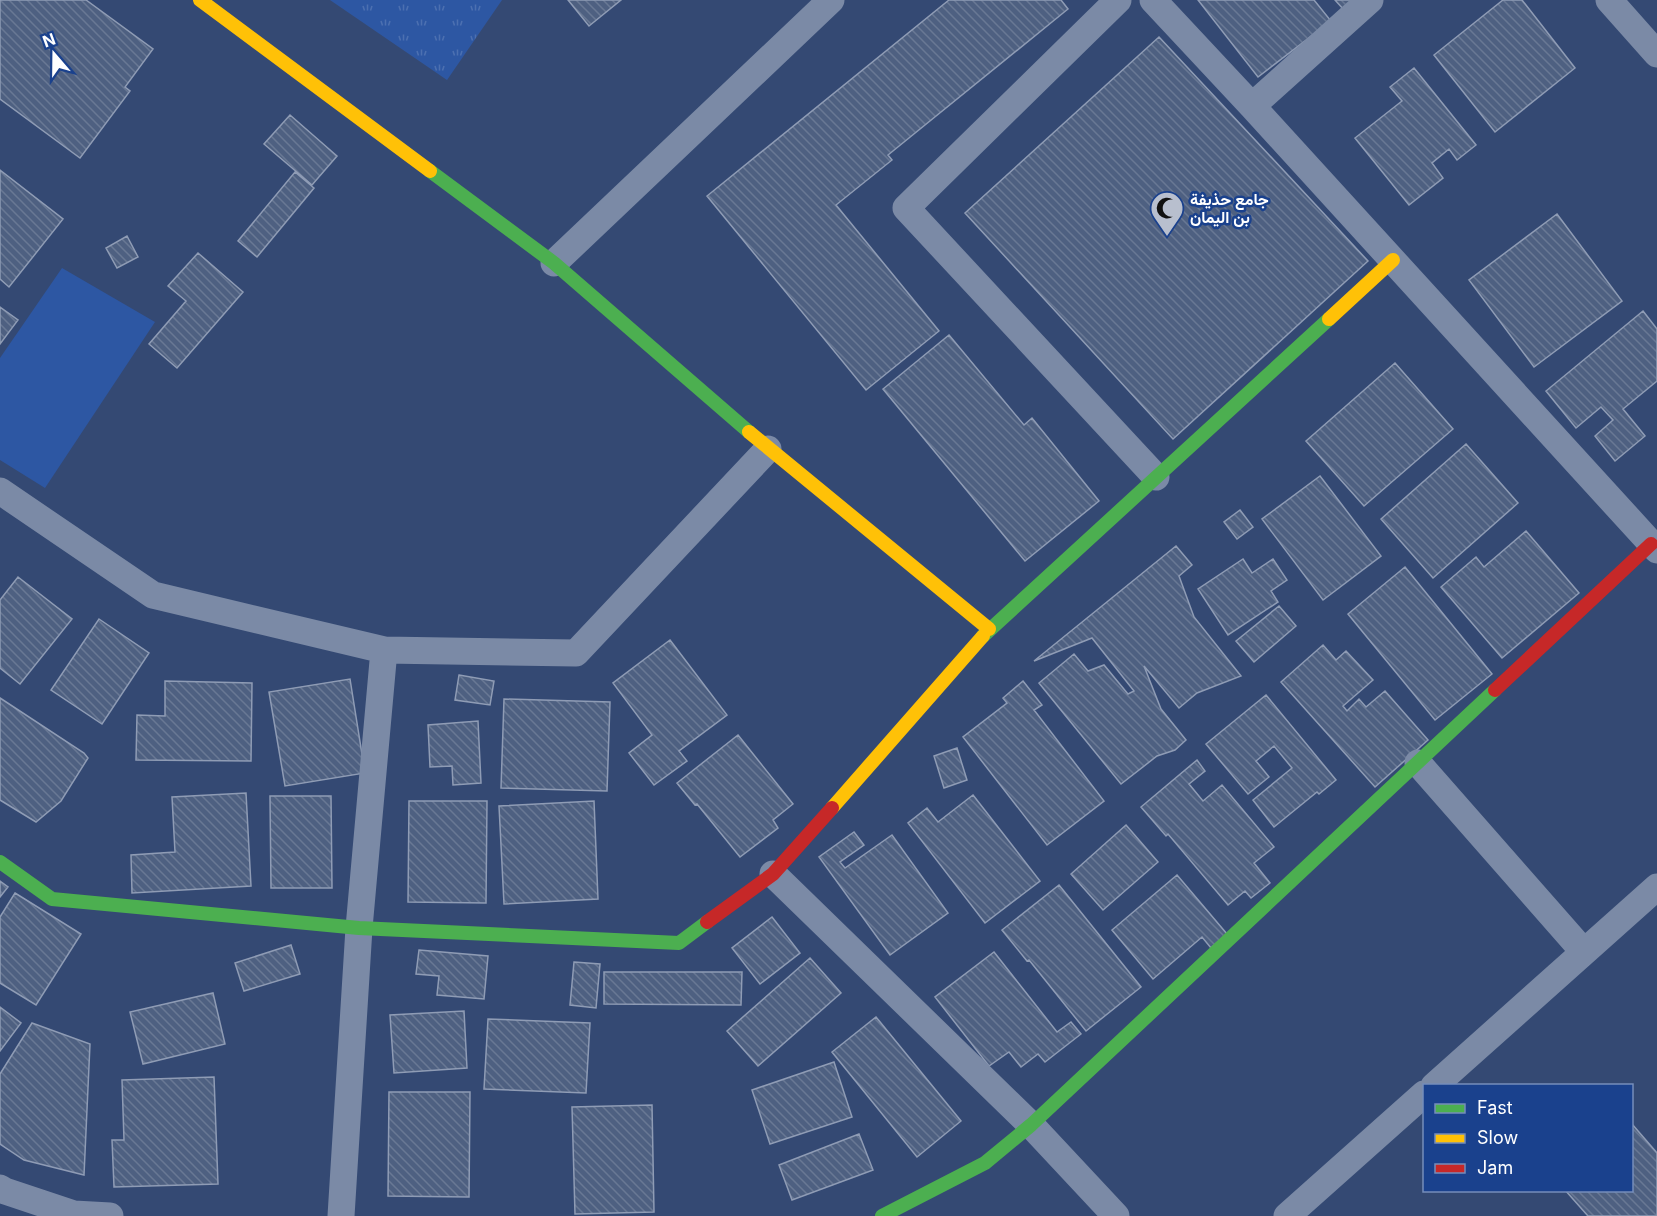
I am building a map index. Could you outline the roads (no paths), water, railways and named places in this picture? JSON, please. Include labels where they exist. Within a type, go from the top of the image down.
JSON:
[{"type":"street","points":[[200,0],[554,263],[768,449],[989,629]]},
{"type":"street","points":[[554,263],[831,0]]},
{"type":"street","points":[[1118,0],[906,208],[1156,477]]},
{"type":"street","points":[[882,1216],[985,1164],[1031,1125],[1418,763],[1654,547],[1153,0]]},
{"type":"street","points":[[1252,106],[1370,0]]},
{"type":"street","points":[[1609,0],[1657,54]]},
{"type":"street","points":[[0,862],[52,899],[359,928],[679,943],[773,874],[989,629],[1393,260]]},
{"type":"street","points":[[0,491],[153,595],[384,650],[576,653],[768,449]]},
{"type":"street","points":[[341,1216],[359,928],[384,650]]},
{"type":"street","points":[[1418,763],[1584,952]]},
{"type":"street","points":[[773,874],[1031,1125],[1116,1216]]},
{"type":"street","points":[[1436,1084],[1657,887]]},
{"type":"street","points":[[1287,1216],[1423,1096]]},
{"type":"street","points":[[0,1188],[74,1215],[110,1216]]},
{"type":"place","name":"جامع حذيفة بن اليمان","points":[[1167,237]]}]
